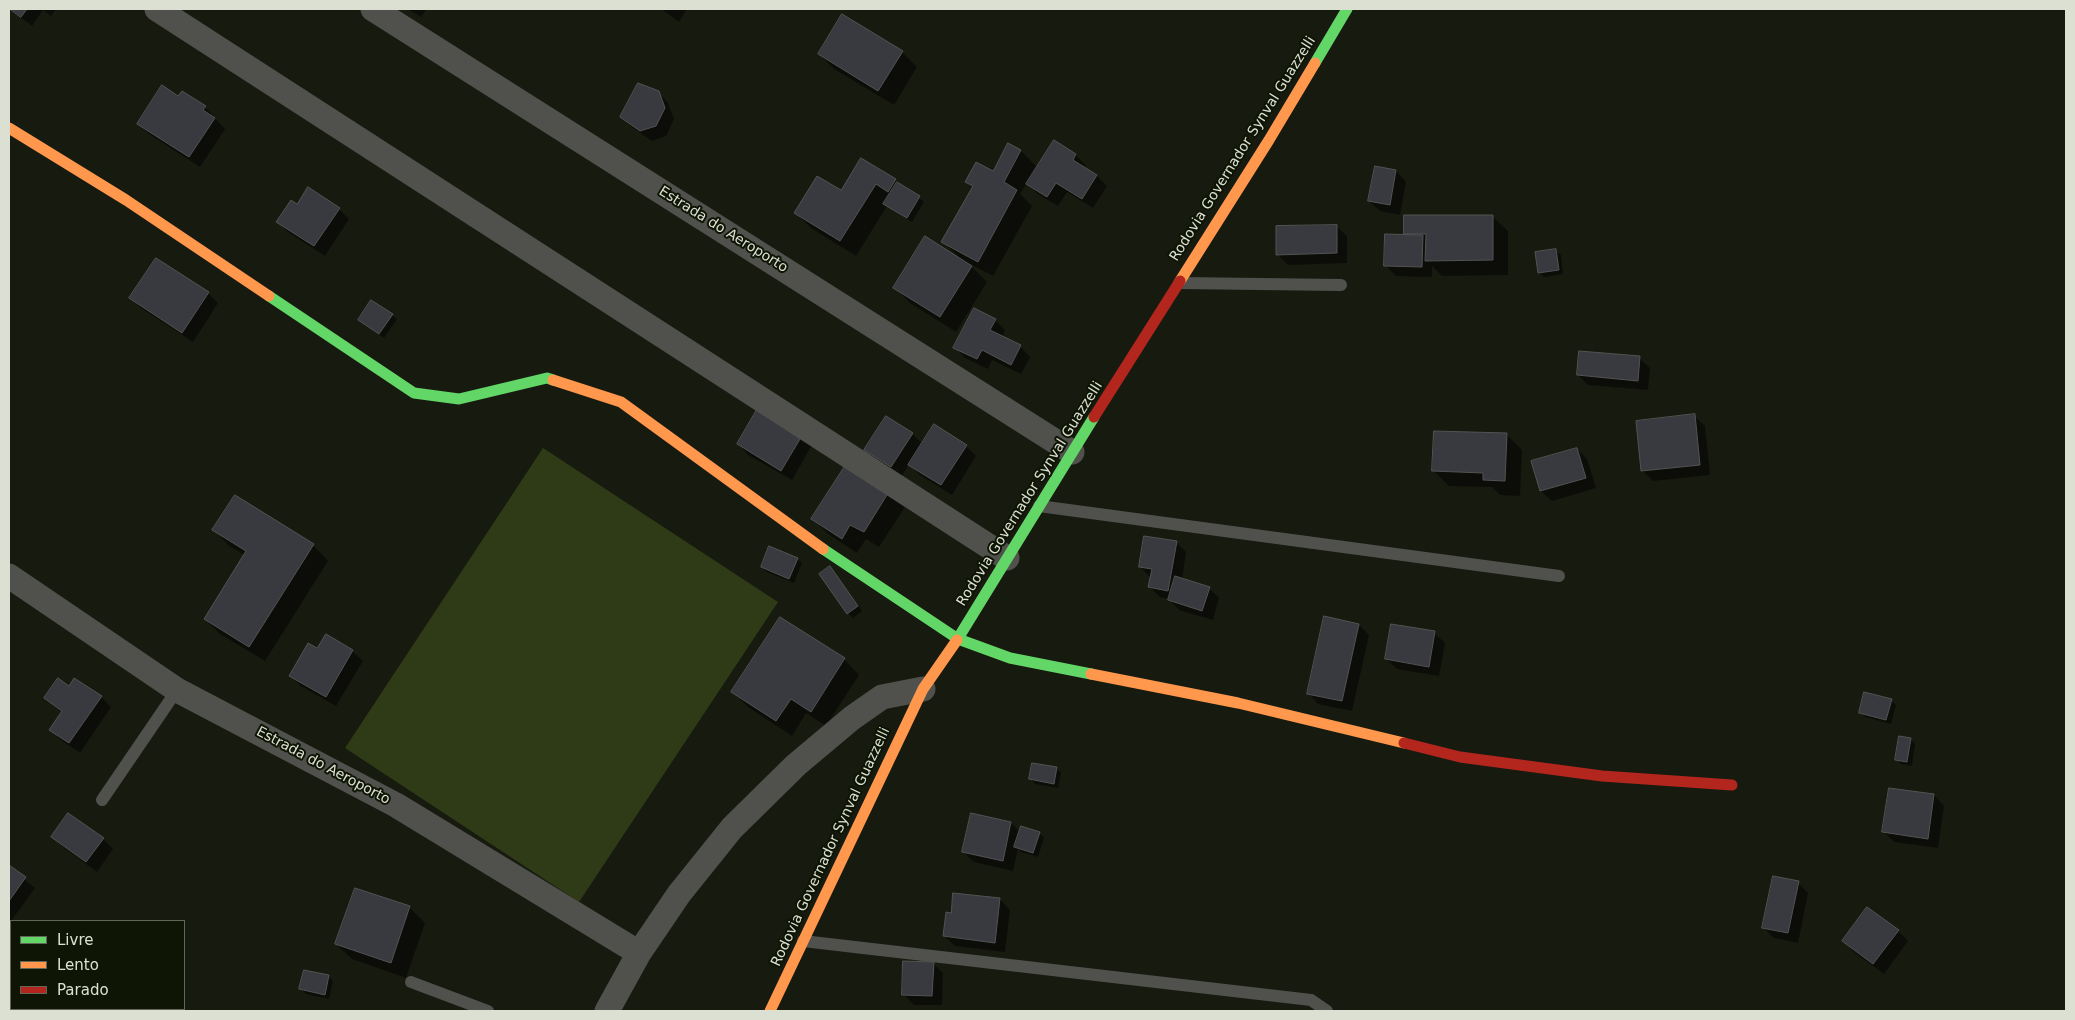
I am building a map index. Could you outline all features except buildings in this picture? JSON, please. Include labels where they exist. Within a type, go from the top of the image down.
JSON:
[{"type":"street","points":[[157,9],[1007,558]]},
{"type":"street","name":"Estrada do Aeroporto","points":[[373,9],[1072,452]]},
{"type":"street","name":"Rodovia Governador Synval Guazzelli","points":[[770,1011],[923,689],[958,639],[1072,452],[1268,140],[1347,9]]},
{"type":"street","points":[[9,128],[126,200],[414,393],[459,399],[547,378],[621,402],[847,566],[958,639],[1010,658],[1238,703],[1460,757],[1602,776],[1732,785]]},
{"type":"street","name":"Estrada do Aeroporto","points":[[9,576],[177,690],[396,805],[639,953]]},
{"type":"street","points":[[607,1011],[639,953],[679,894],[732,828],[796,765],[852,718],[882,697],[923,689]]},
{"type":"lane","points":[[1179,283],[1341,285]]},
{"type":"lane","points":[[1039,506],[1559,576]]},
{"type":"lane","points":[[102,800],[177,690]]},
{"type":"lane","points":[[802,941],[1311,1000],[1327,1011]]},
{"type":"lane","points":[[411,982],[488,1011]]},
{"type":"green space","points":[[543,448],[778,602],[579,902],[345,748]]},
{"type":"traffic: fast","points":[[1315,63],[1347,9]]},
{"type":"traffic: fast","points":[[269,296],[414,393],[459,399],[547,378],[553,380]]},
{"type":"traffic: fast","points":[[957,640],[1094,417]]},
{"type":"traffic: fast","points":[[823,549],[958,639],[1010,658],[1091,674]]},
{"type":"traffic: slow","points":[[1180,281],[1315,63]]},
{"type":"traffic: slow","points":[[9,128],[126,200],[269,296]]},
{"type":"traffic: slow","points":[[553,380],[621,402],[823,549]]},
{"type":"traffic: slow","points":[[770,1011],[923,689],[957,640]]},
{"type":"traffic: slow","points":[[1091,674],[1238,703],[1404,743]]},
{"type":"traffic: jam","points":[[1094,417],[1180,281]]},
{"type":"traffic: jam","points":[[1404,743],[1460,757],[1602,776],[1732,785]]}]
